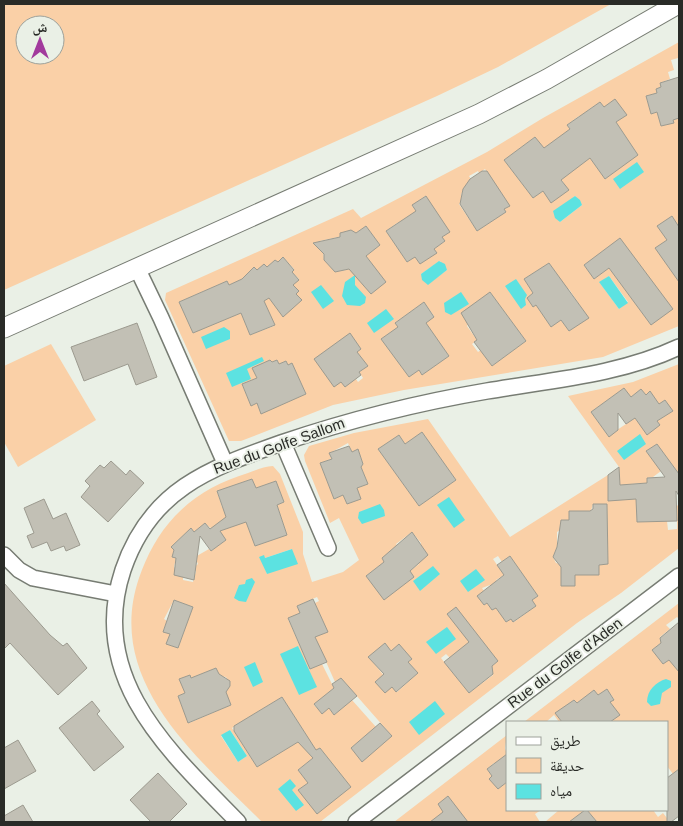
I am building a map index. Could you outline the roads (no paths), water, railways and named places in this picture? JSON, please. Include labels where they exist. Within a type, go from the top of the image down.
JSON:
[{"type":"main road","points":[[4,328],[480,114],[547,79],[678,4]]},
{"type":"street","points":[[137,268],[225,463]]},
{"type":"street","name":"Rue du Golfe Sallom","points":[[238,822],[170,749],[132,696],[118,661],[115,627],[116,594],[132,550],[154,514],[182,487],[225,463],[376,413],[643,363],[679,347]]},
{"type":"street","points":[[283,443],[328,548]]},
{"type":"street","points":[[4,555],[19,570],[33,578],[116,594]]},
{"type":"street","name":"Rue du Golfe d'Aden","points":[[356,822],[679,576]]},
{"type":"water","points":[[637,162],[644,172],[620,189],[613,179]]},
{"type":"water","points":[[575,196],[582,205],[560,222],[555,218],[553,211]]},
{"type":"water","points":[[439,261],[445,264],[447,270],[428,285],[422,280],[421,274]]},
{"type":"water","points":[[355,275],[355,285],[366,297],[365,303],[360,306],[347,305],[342,296],[345,282]]},
{"type":"water","points":[[609,276],[628,303],[619,309],[599,282]]},
{"type":"water","points":[[516,279],[527,295],[525,299],[526,305],[521,309],[505,286]]},
{"type":"water","points":[[321,285],[334,301],[323,309],[311,292]]},
{"type":"water","points":[[461,292],[469,304],[451,315],[445,312],[444,303]]},
{"type":"water","points":[[386,309],[394,319],[374,333],[367,323]]},
{"type":"water","points":[[224,327],[230,331],[230,339],[206,349],[201,337]]},
{"type":"water","points":[[262,357],[264,361],[247,369],[251,379],[232,387],[226,373]]},
{"type":"water","points":[[640,434],[646,444],[624,460],[617,451]]},
{"type":"water","points":[[449,497],[465,520],[454,528],[437,505]]},
{"type":"water","points":[[380,504],[385,516],[362,524],[358,518],[359,512]]},
{"type":"water","points":[[292,549],[298,564],[267,574],[259,557],[264,555],[265,558]]},
{"type":"water","points":[[433,566],[440,574],[420,591],[413,581]]},
{"type":"water","points":[[476,569],[485,580],[468,592],[460,581]]},
{"type":"water","points":[[252,578],[255,582],[246,602],[234,598],[239,585],[245,584],[246,580]]},
{"type":"water","points":[[447,627],[456,639],[436,654],[426,642]]},
{"type":"water","points":[[298,646],[317,687],[299,695],[280,654]]},
{"type":"water","points":[[255,662],[263,682],[253,687],[244,667]]},
{"type":"water","points":[[666,679],[671,681],[671,687],[662,693],[660,704],[651,706],[647,702],[650,690],[656,684]]},
{"type":"water","points":[[435,701],[445,714],[419,735],[409,722]]},
{"type":"water","points":[[230,730],[247,756],[238,762],[221,735]]},
{"type":"water","points":[[290,779],[296,786],[292,790],[304,805],[296,811],[278,789]]}]
